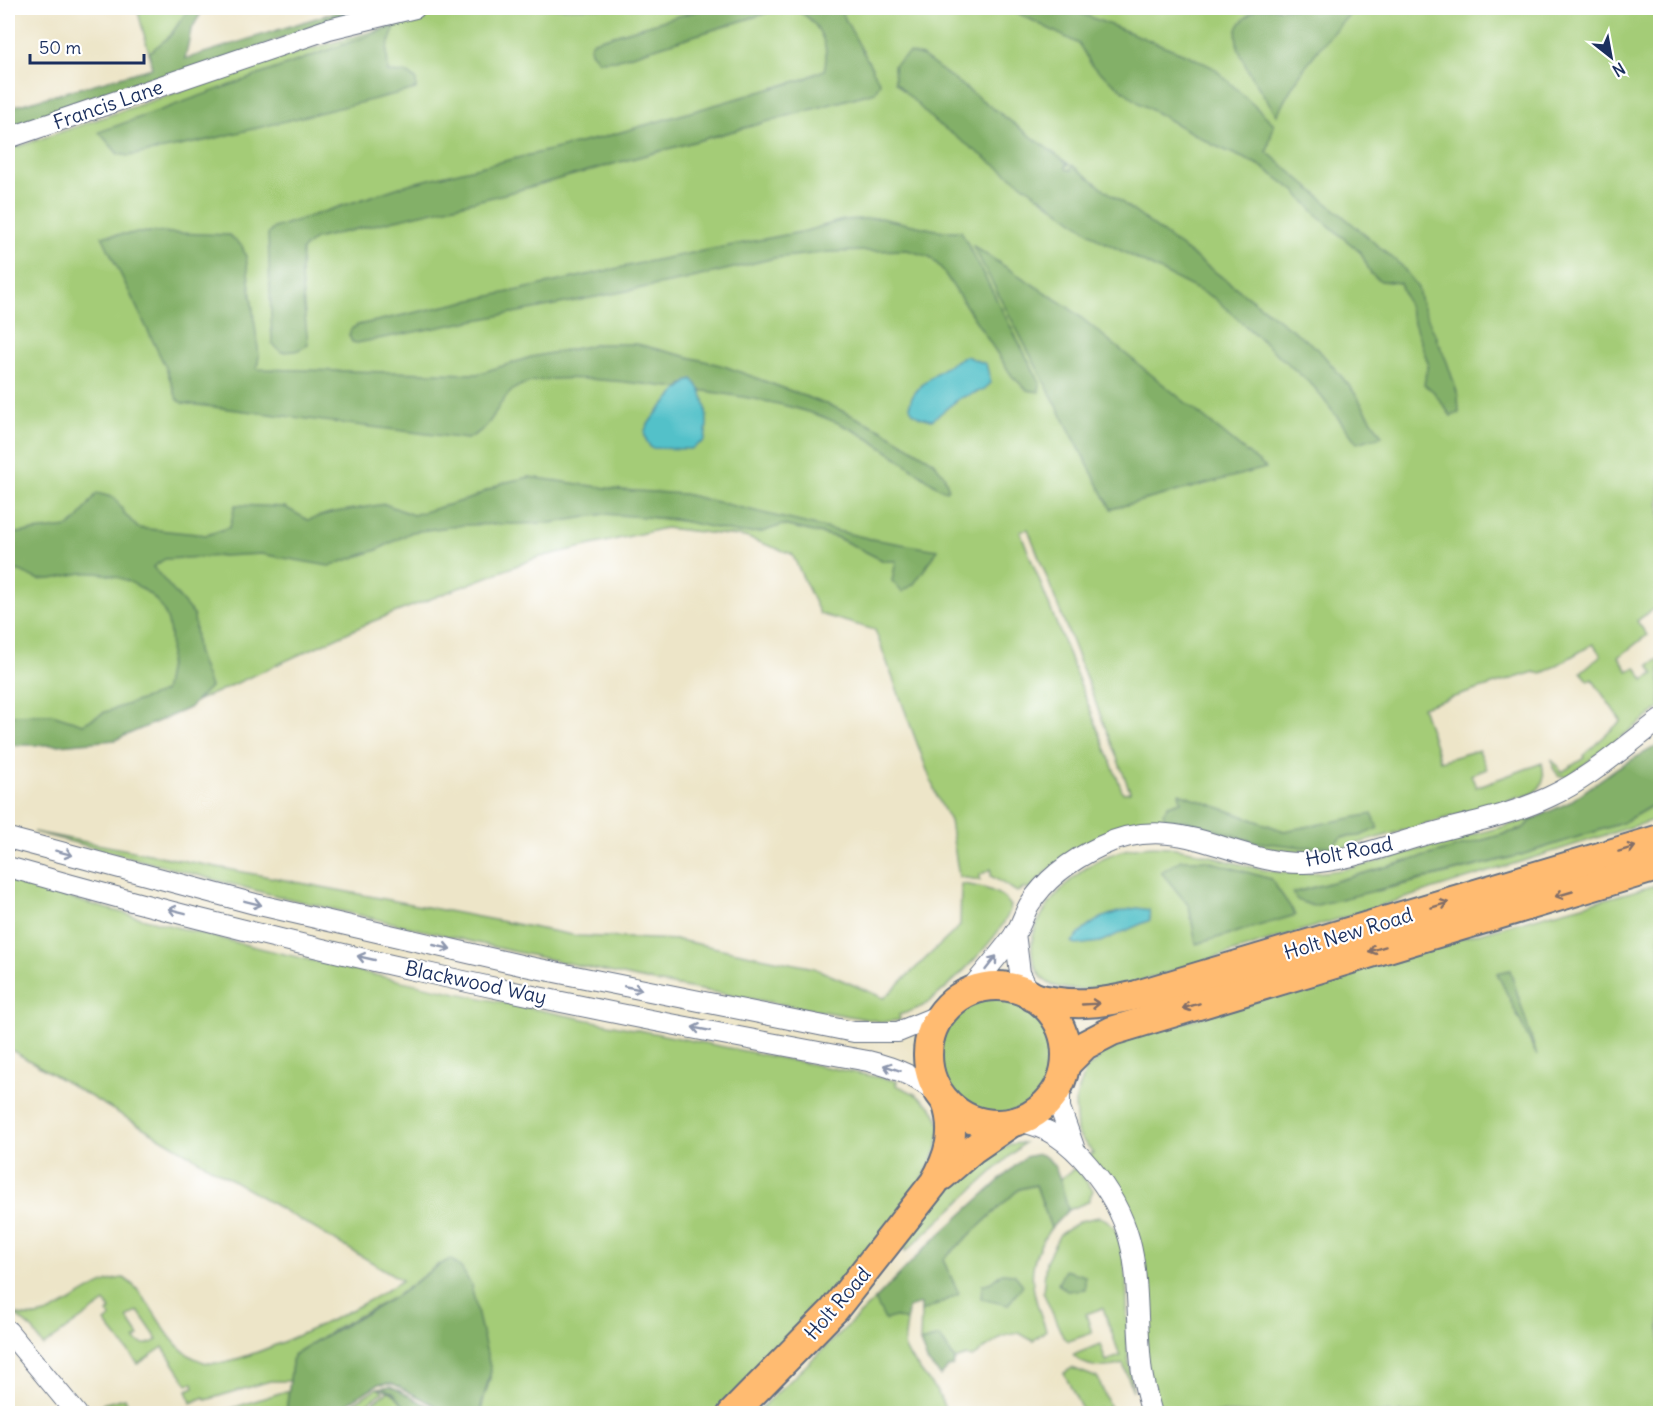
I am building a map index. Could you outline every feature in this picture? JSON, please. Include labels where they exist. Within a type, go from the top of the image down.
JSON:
[{"type":"highway","name":"Holt New Road","points":[[1031,996],[1067,1004],[1085,1005],[1137,995],[1660,839]]},
{"type":"highway","name":"Holt New Road","points":[[1063,1074],[1084,1045],[1112,1030],[1660,866]]},
{"type":"highway","points":[[989,987],[1004,987],[1031,996],[1048,1009],[1060,1026],[1065,1044],[1063,1074],[1048,1102],[1032,1115],[1014,1122],[982,1123],[966,1117],[944,1099],[933,1081],[928,1050],[932,1032],[942,1014],[966,994],[989,987]]},
{"type":"highway","name":"Holt Road","points":[[732,1413],[834,1310],[934,1183],[945,1163],[951,1143],[951,1119],[944,1099]]},
{"type":"highway","name":"Holt Road","points":[[934,1183],[973,1149],[1014,1122]]},
{"type":"street","name":"Francis Lane","points":[[8,138],[329,29],[415,8]]},
{"type":"street","name":"Holt Road","points":[[966,994],[1015,933],[1029,906],[1053,877],[1087,853],[1125,837],[1145,834],[1184,835],[1221,844],[1256,857],[1304,863],[1355,854],[1521,808],[1550,797],[1575,782],[1660,720]]},
{"type":"street","name":"Blackwood Way","points":[[8,838],[255,904],[514,964],[854,1032],[898,1032],[942,1014]]},
{"type":"street","name":"Blackwood Way","points":[[8,867],[322,948],[497,988],[868,1061],[907,1073],[925,1082],[944,1099]]},
{"type":"street","points":[[1015,933],[1020,973],[1031,996]]},
{"type":"street","points":[[1063,1074],[1060,1108],[1075,1149]]},
{"type":"street","points":[[1014,1122],[1049,1131],[1075,1149],[1105,1185],[1126,1226],[1138,1281],[1141,1366],[1152,1413]]},
{"type":"street","points":[[8,1330],[77,1413]]},
{"type":"green space","points":[[137,8],[196,8],[185,14],[170,36],[149,53]]},
{"type":"green space","points":[[196,8],[204,8],[191,30],[185,59],[335,12],[356,10],[264,45],[8,132],[8,108],[152,68],[149,53],[170,36],[185,14]]},
{"type":"green space","points":[[454,8],[1660,8],[1660,604],[1637,621],[1647,635],[1619,657],[1628,671],[1636,667],[1644,680],[1654,674],[1649,665],[1660,658],[1660,708],[1567,777],[1558,775],[1553,768],[1552,760],[1562,772],[1584,758],[1583,756],[1621,721],[1592,679],[1589,681],[1581,672],[1601,655],[1593,644],[1542,674],[1534,672],[1422,707],[1440,761],[1479,750],[1487,769],[1471,775],[1476,787],[1542,763],[1543,781],[1532,794],[1338,849],[1304,852],[1257,847],[1187,826],[1143,825],[1104,834],[1066,854],[1028,890],[1025,888],[1017,892],[991,876],[991,869],[980,875],[980,880],[959,877],[950,821],[937,797],[875,630],[820,614],[792,554],[745,537],[665,528],[536,558],[371,622],[215,693],[111,736],[8,731],[8,150],[259,64]],"holes":[[[514,481],[693,499],[917,555],[884,561],[836,537],[783,525],[739,533],[705,524],[633,515],[604,514],[573,519]],[[1028,529],[1130,792],[1123,793],[1020,531]],[[1180,794],[1284,831],[1341,821],[1360,836],[1256,842],[1188,821],[1166,819],[1168,806],[1182,801]]]},
{"type":"green space","points":[[706,8],[783,8],[616,60],[599,61],[591,52],[590,46],[594,41]]},
{"type":"green space","points":[[784,8],[839,8],[880,83],[875,92],[497,196],[315,239],[302,250],[301,277],[308,345],[296,351],[281,352],[272,343],[268,234],[274,228],[409,184],[604,137],[804,79],[824,70],[825,49],[818,30],[804,15]]},
{"type":"green space","points":[[1008,8],[1067,8],[1190,56],[1214,68],[1274,124],[1267,152],[1402,266],[1418,288],[1421,303],[1447,362],[1458,395],[1459,413],[1451,416],[1433,391],[1424,385],[1428,363],[1400,283],[1381,281],[1371,274],[1361,253],[1319,217],[1295,191],[1259,165],[1213,145],[1139,103],[1092,66],[1079,44]]},
{"type":"green space","points":[[1257,8],[1356,8],[1312,58],[1277,115],[1249,72],[1238,47],[1236,36],[1238,27]]},
{"type":"green space","points":[[395,26],[387,49],[388,72],[406,73],[416,79],[416,89],[204,141],[129,156],[118,154],[99,132]]},
{"type":"green space","points":[[909,53],[922,56],[1070,165],[1066,164],[1066,169],[1071,170],[1072,165],[1318,349],[1352,389],[1382,436],[1357,443],[1314,387],[1214,298],[1100,240],[934,121],[895,82],[894,65]]},
{"type":"green space","points":[[880,218],[941,231],[961,231],[1040,383],[1039,392],[1027,390],[1012,376],[941,268],[930,257],[907,250],[830,252],[775,258],[684,280],[357,343],[352,342],[349,335],[351,329],[358,325],[646,262],[806,231],[843,220]]},
{"type":"green space","points":[[150,232],[229,235],[242,246],[246,257],[259,356],[257,369],[477,374],[531,357],[599,344],[637,344],[724,366],[834,407],[882,430],[933,461],[944,475],[949,489],[947,491],[941,489],[878,445],[838,423],[780,404],[698,390],[697,384],[683,384],[680,388],[568,378],[526,383],[506,396],[490,422],[477,434],[467,439],[182,403],[177,399],[166,368],[102,236]]},
{"type":"green space","points":[[973,246],[1068,307],[1266,468],[1111,509]]},
{"type":"green space","points":[[529,477],[621,490],[684,494],[871,539],[938,550],[914,584],[902,592],[892,581],[896,561],[884,561],[836,537],[783,525],[762,532],[739,533],[673,519],[604,514],[551,523],[464,525],[412,532],[377,550],[329,566],[261,554],[165,559],[153,567],[194,615],[197,651],[210,687],[189,708],[115,740],[58,745],[8,745],[8,715],[52,714],[83,724],[105,712],[164,692],[170,643],[165,614],[158,603],[137,585],[124,579],[96,573],[42,580],[18,570],[8,569],[8,534],[68,527],[77,520],[97,493],[115,498],[138,528],[207,535],[230,527],[235,505],[285,507],[308,520],[330,513],[385,504],[413,515],[472,498],[502,483]]},
{"type":"green space","points":[[1660,744],[1660,801],[1622,823],[1521,855],[1313,906],[1297,900],[1293,893],[1522,829],[1535,818],[1568,803],[1617,768]]},
{"type":"green space","points":[[1179,793],[1284,831],[1372,814],[1378,828],[1360,836],[1342,837],[1332,846],[1303,847],[1256,842],[1188,821],[1166,819],[1163,813],[1168,805],[1181,801]]},
{"type":"green space","points":[[1660,801],[1660,818],[1131,984],[1079,990],[1059,987],[1045,980],[1034,963],[1032,948],[1034,933],[1049,904],[1060,890],[1085,869],[1121,851],[1144,847],[1167,847],[1189,850],[1255,868],[1278,872],[1314,873],[1368,864],[1535,818],[1522,829],[1294,893],[1378,891],[1521,855],[1622,823]],"holes":[[[1189,906],[1296,914],[1196,944]]]},
{"type":"green space","points":[[34,832],[578,936],[679,940],[814,968],[884,998],[960,926],[961,884],[996,893],[1011,906],[1007,917],[987,946],[944,990],[921,1007],[899,1015],[900,1020],[883,1022],[655,982],[507,950],[265,893]]},
{"type":"green space","points":[[1181,860],[1205,860],[1271,879],[1296,915],[1196,944],[1189,906],[1161,872]]},
{"type":"green space","points":[[8,880],[227,940],[338,967],[561,1015],[897,1081],[896,1085],[919,1097],[932,1108],[939,1123],[940,1132],[932,1161],[911,1197],[881,1237],[808,1320],[714,1413],[482,1413],[490,1374],[487,1356],[439,1264],[398,1295],[338,1327],[293,1355],[290,1381],[270,1381],[206,1400],[204,1397],[191,1403],[187,1390],[194,1387],[193,1383],[187,1384],[163,1347],[138,1364],[105,1322],[111,1317],[107,1313],[111,1310],[105,1302],[43,1346],[33,1330],[13,1313],[28,1316],[42,1315],[96,1287],[124,1278],[134,1286],[181,1349],[205,1362],[225,1362],[277,1344],[338,1317],[402,1280],[8,1048]],"holes":[[[138,1311],[158,1340],[146,1344],[135,1340],[139,1336],[127,1318]]]},
{"type":"green space","points":[[1660,884],[1660,1413],[1157,1413],[1144,1364],[1147,1294],[1142,1259],[1089,1156],[1093,1153],[1077,1133],[1075,1102],[1086,1069],[1100,1058],[1099,1052],[1112,1044],[1454,940]]},
{"type":"green space","points":[[1510,970],[1537,1056],[1497,973]]},
{"type":"green space","points":[[997,997],[1019,1001],[1038,1014],[1051,1033],[1055,1055],[1051,1077],[1038,1096],[1019,1109],[997,1113],[975,1109],[956,1096],[943,1077],[939,1055],[943,1033],[956,1014],[975,1001]]},
{"type":"green space","points":[[1024,1143],[905,1252],[903,1241],[937,1196],[976,1159],[980,1162],[1010,1144]]},
{"type":"green space","points":[[1039,1154],[1052,1162],[1056,1169],[1068,1210],[1051,1228],[1036,1185],[1019,1189],[943,1260],[959,1294],[921,1312],[921,1304],[908,1308],[907,1321],[894,1317],[885,1320],[875,1300],[926,1247],[1025,1157]]},
{"type":"green space","points":[[1076,1168],[1093,1190],[1088,1202],[1068,1210],[1059,1179]]},
{"type":"green space","points":[[1036,1185],[1051,1228],[1036,1254],[1032,1278],[1046,1330],[1033,1341],[1019,1333],[1004,1336],[971,1358],[966,1356],[955,1360],[940,1337],[920,1342],[921,1312],[959,1294],[943,1260],[1019,1189]]},
{"type":"green space","points":[[1098,1217],[1110,1223],[1118,1235],[1123,1252],[1127,1294],[1127,1345],[1133,1391],[1123,1364],[1096,1367],[1078,1360],[1073,1355],[1100,1344],[1106,1361],[1120,1356],[1103,1308],[1086,1314],[1092,1333],[1069,1341],[1063,1337],[1043,1292],[1046,1261],[1060,1234],[1080,1221]]},
{"type":"green space","points":[[451,1259],[462,1269],[471,1285],[491,1371],[481,1407],[482,1413],[449,1413],[392,1383],[378,1384],[332,1413],[286,1413],[293,1355],[398,1295],[437,1266]]},
{"type":"green space","points":[[1065,1270],[1085,1276],[1085,1289],[1067,1291],[1058,1284]]},
{"type":"green space","points":[[1002,1273],[1014,1274],[1023,1285],[1008,1305],[981,1299],[982,1285],[991,1282]]},
{"type":"green space","points":[[875,1300],[885,1319],[894,1317],[907,1321],[904,1346],[909,1356],[938,1393],[947,1413],[755,1414]]},
{"type":"green space","points":[[940,1337],[955,1360],[953,1366],[948,1367],[941,1376],[927,1361],[920,1342]]},
{"type":"green space","points":[[1072,1368],[1098,1378],[1110,1408],[1083,1412],[1064,1373]]},
{"type":"green space","points":[[391,1386],[441,1413],[410,1413],[393,1392],[378,1388]]},
{"type":"green space","points":[[377,1388],[383,1392],[362,1407],[363,1410],[389,1391],[398,1397],[410,1413],[361,1413],[359,1405],[355,1402]]},
{"type":"green space","points":[[289,1390],[286,1413],[217,1413]]},
{"type":"green space","points":[[125,1398],[131,1413],[96,1413],[95,1408],[102,1404]]},
{"type":"water","points":[[966,356],[986,364],[991,383],[983,390],[960,398],[932,420],[916,415],[910,407],[912,398],[919,388],[943,368]]},
{"type":"water","points":[[692,379],[701,392],[706,409],[707,426],[704,441],[691,449],[651,448],[645,435],[647,426],[666,403]]},
{"type":"water","points":[[1137,908],[1149,910],[1150,920],[1100,942],[1076,945],[1072,942],[1101,918]]}]
